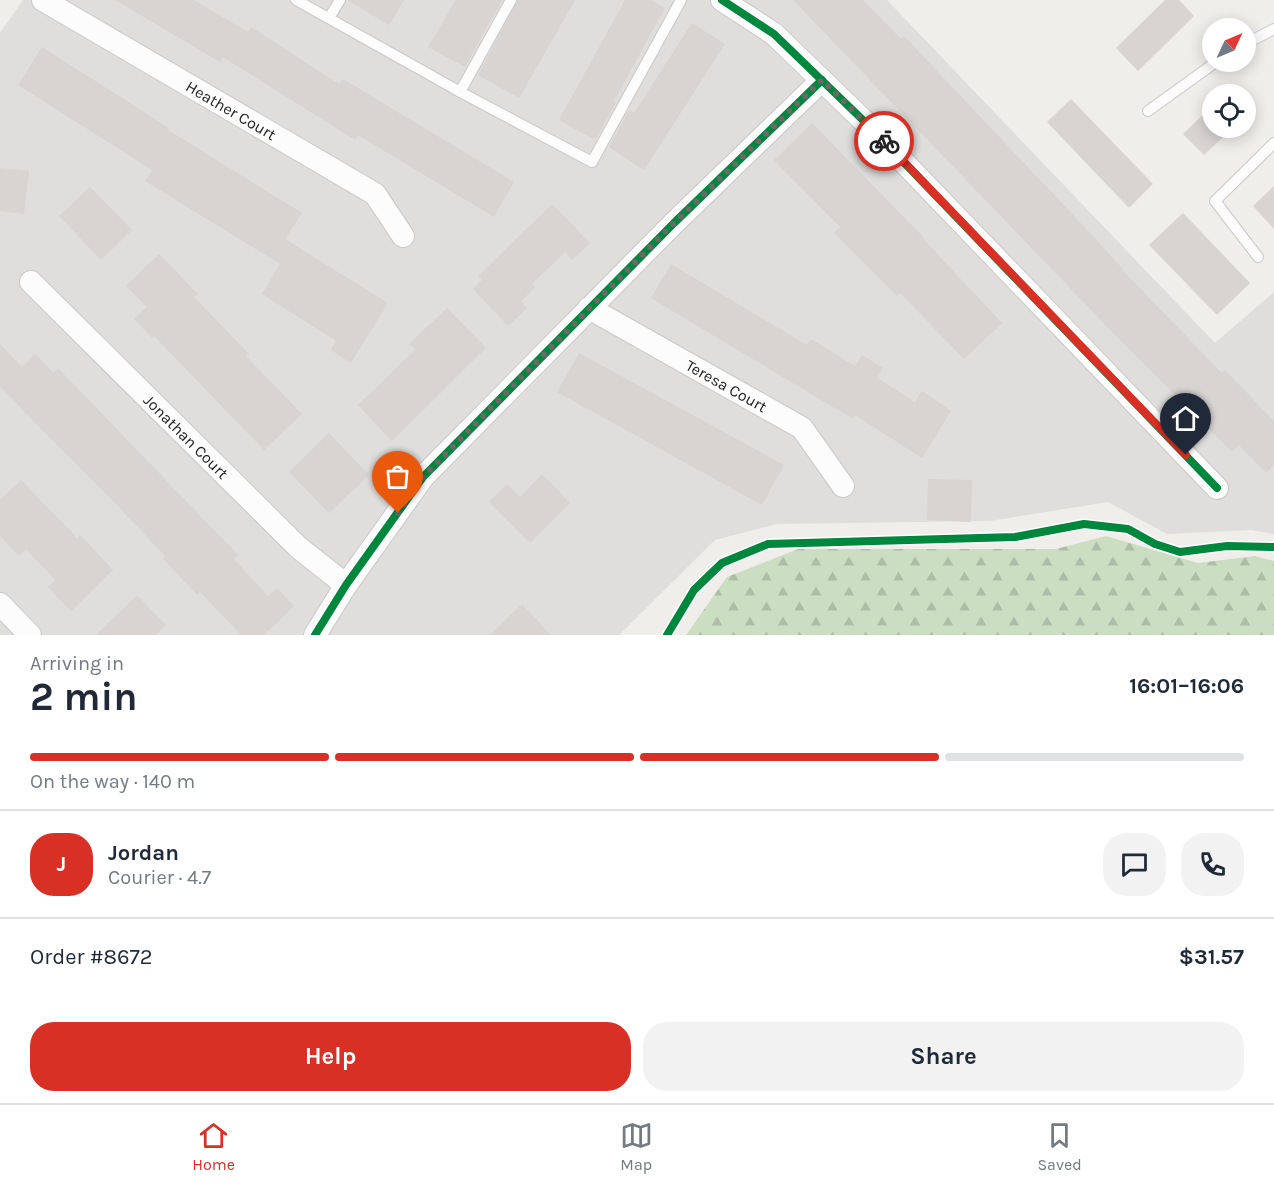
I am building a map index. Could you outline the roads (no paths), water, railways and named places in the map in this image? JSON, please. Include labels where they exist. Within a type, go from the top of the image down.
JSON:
[{"type":"street","name":"Heather Court","points":[[43,0],[375,194],[403,236]]},
{"type":"street","points":[[722,0],[774,34],[867,124],[1217,488]]},
{"type":"street","points":[[315,635],[346,585],[423,477],[674,223],[822,80]]},
{"type":"street","name":"Jonathan Court","points":[[32,282],[299,549],[346,585]]},
{"type":"street","name":"Teresa Court","points":[[589,308],[802,428],[843,486]]},
{"type":"street","points":[[0,604],[30,635]]},
{"type":"lane","points":[[296,0],[460,92],[592,162],[681,0]]},
{"type":"lane","points":[[329,18],[340,0]]},
{"type":"lane","points":[[460,92],[511,0]]},
{"type":"lane","points":[[1256,38],[1274,29]]},
{"type":"lane","points":[[1148,111],[1202,72]]},
{"type":"lane","points":[[1258,257],[1215,201],[1274,143]]}]
